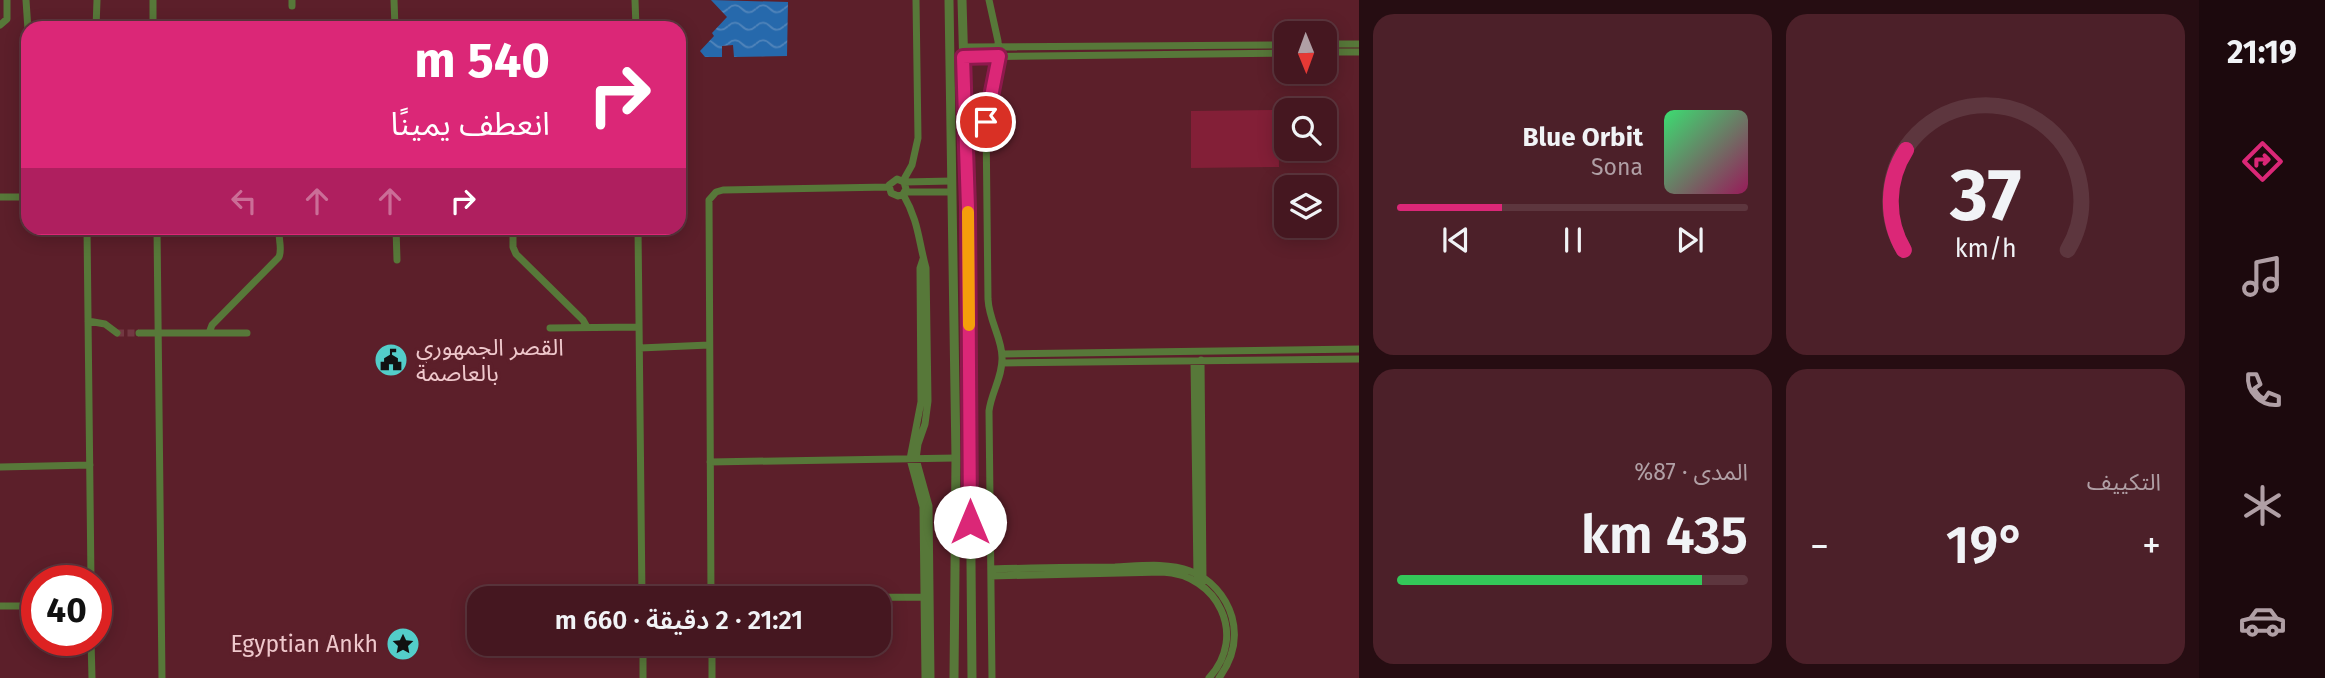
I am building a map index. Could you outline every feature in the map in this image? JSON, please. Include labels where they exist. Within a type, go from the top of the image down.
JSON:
[{"type":"street","points":[[0,25],[6,19],[7,0]]},
{"type":"street","points":[[26,0],[27,21]]},
{"type":"street","points":[[96,21],[97,0]]},
{"type":"street","points":[[153,0],[153,21]]},
{"type":"street","points":[[394,0],[395,21]]},
{"type":"street","points":[[635,0],[636,21]]},
{"type":"street","points":[[916,0],[918,138],[912,165],[904,182],[904,193],[917,221],[923,259],[920,268],[921,402],[919,421],[911,446],[923,507],[925,678]]},
{"type":"street","points":[[949,0],[956,458],[954,678]]},
{"type":"street","points":[[962,0],[968,208],[972,678]]},
{"type":"street","points":[[989,0],[999,47],[986,122],[989,307],[1002,358],[989,411],[992,678]]},
{"type":"street","points":[[1337,44],[1359,44]]},
{"type":"street","points":[[963,47],[1274,45]]},
{"type":"street","points":[[1337,52],[1359,52]]},
{"type":"street","points":[[963,57],[1274,53]]},
{"type":"street","points":[[889,187],[894,180],[952,181]]},
{"type":"street","points":[[889,187],[893,195],[898,196],[904,193],[952,192]]},
{"type":"street","points":[[889,187],[723,190],[713,194],[708,206],[711,598],[924,597]]},
{"type":"street","points":[[0,197],[21,197]]},
{"type":"street","points":[[87,235],[91,565]]},
{"type":"street","points":[[157,235],[162,678]]},
{"type":"street","points":[[209,333],[212,325],[279,257],[281,247],[279,235]]},
{"type":"street","points":[[396,235],[397,260]]},
{"type":"street","points":[[513,235],[516,254],[587,327]]},
{"type":"street","points":[[638,235],[642,586]]},
{"type":"street","points":[[88,321],[105,324],[117,333]]},
{"type":"street","points":[[954,323],[968,323]]},
{"type":"street","points":[[550,328],[639,327]]},
{"type":"street","points":[[139,333],[247,333]]},
{"type":"street","points":[[640,348],[709,345]]},
{"type":"street","points":[[1002,358],[1359,349]]},
{"type":"street","points":[[1002,358],[1359,359]]},
{"type":"street","points":[[1198,360],[1199,579],[1220,607],[1226,627],[1223,655],[1209,678]]},
{"type":"street","points":[[955,417],[969,418]]},
{"type":"street","points":[[710,462],[956,458]]},
{"type":"street","points":[[913,459],[929,506],[931,678]]},
{"type":"street","points":[[0,467],[90,465]]},
{"type":"street","points":[[991,572],[1163,572],[1199,579],[1223,597],[1233,625],[1231,655],[1219,678]]},
{"type":"street","points":[[0,606],[21,606]]},
{"type":"street","points":[[91,656],[92,678]]},
{"type":"street","points":[[643,656],[643,678]]},
{"type":"street","points":[[712,656],[712,678]]},
{"type":"shaded area","points":[[1274,110],[1274,161],[1279,161],[1279,167],[1191,168],[1191,111]]},
{"type":"water","points":[[711,0],[788,2],[787,56],[734,57],[733,45],[722,46],[722,57],[705,57],[700,51],[727,17]]},
{"type":"tunnel","points":[[117,333],[139,333]]},
{"type":"slow traffic","points":[[968,212],[969,325]]},
{"type":"place","name":"القصر الجمهوري بالعاصمة","points":[[391,360]]},
{"type":"place","name":"Egyptian Ankh","points":[[403,644]]},
{"type":"route","points":[[970,522],[968,208],[963,57],[999,56],[986,122]]}]
